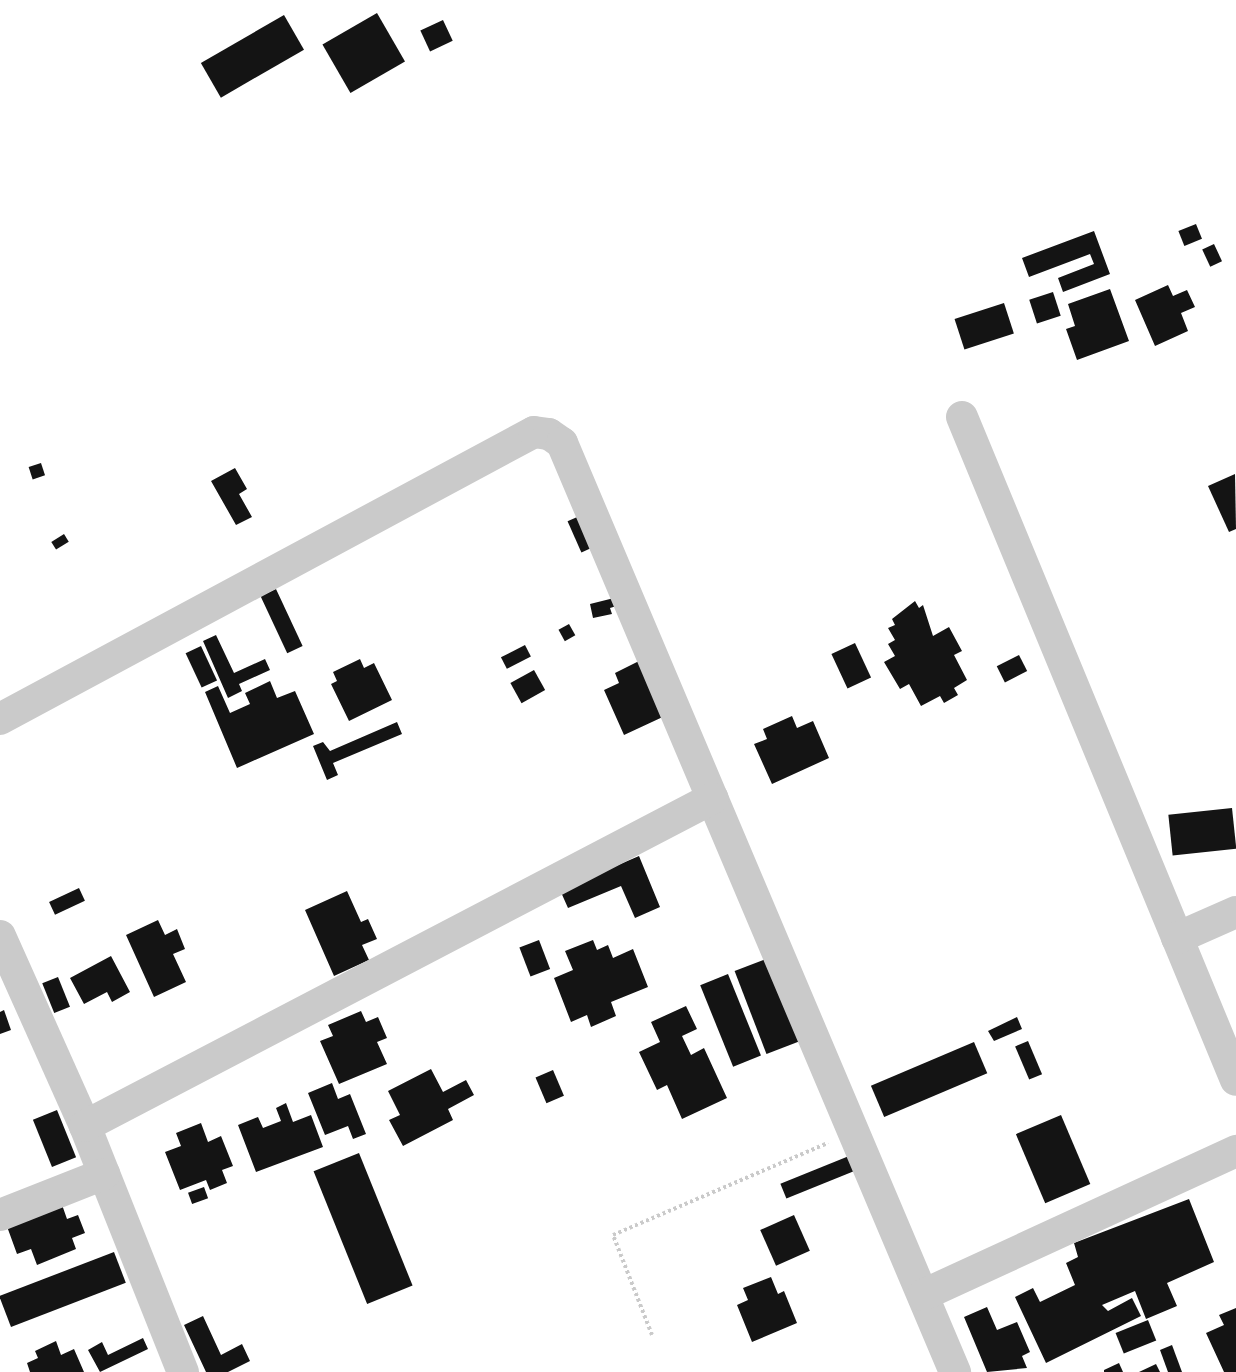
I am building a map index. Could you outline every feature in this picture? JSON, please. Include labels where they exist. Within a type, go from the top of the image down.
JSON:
[{"type":"street","points":[[962,417],[1236,1080]]},
{"type":"street","points":[[0,719],[534,432],[549,434],[562,443],[955,1372]]},
{"type":"street","points":[[85,1126],[713,798]]},
{"type":"street","points":[[1177,938],[1236,912]]},
{"type":"street","points":[[0,936],[85,1126],[183,1372]]},
{"type":"street","points":[[922,1295],[1236,1151]]},
{"type":"street","points":[[0,1215],[104,1174]]},
{"type":"path","points":[[652,1335],[613,1235],[854,1133]]},
{"type":"building","points":[[377,13],[405,61],[350,93],[322,44]]},
{"type":"building","points":[[284,15],[304,50],[221,98],[201,63]]},
{"type":"building","points":[[443,20],[453,41],[430,51],[420,31]]},
{"type":"building","points":[[1196,224],[1202,239],[1184,246],[1178,231]]},
{"type":"building","points":[[1094,231],[1110,274],[1063,292],[1058,278],[1094,264],[1090,254],[1029,277],[1022,258]]},
{"type":"building","points":[[1214,244],[1222,261],[1210,267],[1202,249]]},
{"type":"building","points":[[1168,285],[1173,296],[1187,290],[1195,307],[1181,313],[1188,331],[1155,346],[1135,300]]},
{"type":"building","points":[[1110,289],[1129,341],[1077,360],[1066,329],[1075,326],[1068,304]]},
{"type":"building","points":[[1053,292],[1061,316],[1037,324],[1029,300]]},
{"type":"building","points":[[1004,303],[1014,333],[964,350],[955,319]]},
{"type":"building","points":[[41,463],[45,475],[33,479],[29,467]]},
{"type":"building","points":[[235,468],[247,489],[239,494],[252,517],[236,525],[211,481]]},
{"type":"building","points":[[1235,474],[1236,529],[1229,532],[1208,486]]},
{"type":"building","points":[[584,514],[598,545],[581,552],[568,521]]},
{"type":"building","points":[[64,534],[69,542],[56,550],[51,542]]},
{"type":"building","points":[[276,589],[303,646],[287,653],[261,596]]},
{"type":"building","points":[[618,597],[620,605],[610,608],[612,614],[593,618],[590,604]]},
{"type":"building","points":[[915,601],[919,608],[923,605],[933,636],[949,627],[962,651],[954,655],[967,680],[954,688],[958,695],[944,703],[940,696],[921,706],[909,684],[900,689],[884,662],[895,656],[888,644],[895,640],[888,628],[895,625],[892,619]]},
{"type":"building","points":[[569,624],[575,635],[565,641],[559,630]]},
{"type":"building","points":[[216,635],[234,673],[265,659],[270,670],[239,684],[242,691],[228,698],[203,641]]},
{"type":"building","points":[[855,643],[871,677],[847,688],[831,654]]},
{"type":"building","points":[[525,645],[531,657],[507,669],[501,657]]},
{"type":"building","points":[[201,646],[217,680],[202,688],[186,653]]},
{"type":"building","points":[[1019,655],[1027,671],[1005,682],[997,666]]},
{"type":"building","points":[[360,659],[364,668],[374,663],[392,700],[349,721],[331,684],[337,681],[333,672]]},
{"type":"building","points":[[641,660],[667,715],[624,735],[604,690],[619,683],[615,673]]},
{"type":"building","points":[[534,670],[545,690],[522,703],[510,683]]},
{"type":"building","points":[[270,681],[277,698],[295,691],[314,734],[237,768],[205,692],[218,686],[230,713],[250,704],[245,693]]},
{"type":"building","points":[[792,716],[797,728],[813,721],[829,758],[772,784],[754,744],[767,739],[763,729]]},
{"type":"building","points":[[397,722],[402,734],[333,763],[338,775],[327,780],[313,746],[323,742],[330,751]]},
{"type":"building","points":[[1232,808],[1236,849],[1173,855],[1168,815]]},
{"type":"building","points":[[639,856],[660,907],[635,918],[621,886],[568,908],[560,890]]},
{"type":"building","points":[[79,888],[85,901],[55,915],[49,902]]},
{"type":"building","points":[[347,891],[361,922],[368,919],[377,939],[362,945],[369,960],[334,976],[305,910]]},
{"type":"building","points":[[158,920],[165,935],[177,929],[185,949],[173,954],[186,982],[154,997],[126,935]]},
{"type":"building","points":[[539,940],[550,969],[531,976],[519,948]]},
{"type":"building","points":[[593,940],[597,950],[608,945],[613,958],[633,949],[648,987],[611,1002],[616,1016],[591,1027],[587,1015],[571,1022],[554,978],[573,970],[565,951]]},
{"type":"building","points":[[111,956],[130,992],[112,1002],[107,992],[84,1004],[70,978]]},
{"type":"building","points":[[771,957],[803,1040],[766,1054],[735,971]]},
{"type":"building","points":[[728,974],[761,1056],[733,1067],[700,985]]},
{"type":"building","points":[[58,977],[70,1007],[54,1013],[42,983]]},
{"type":"building","points":[[686,1006],[697,1029],[682,1036],[691,1055],[704,1048],[727,1098],[682,1119],[667,1085],[657,1090],[639,1052],[660,1042],[651,1022]]},
{"type":"building","points":[[4,1010],[11,1030],[0,1034],[0,1012]]},
{"type":"building","points":[[361,1011],[366,1022],[378,1017],[387,1038],[377,1042],[387,1064],[339,1084],[320,1041],[333,1036],[328,1025]]},
{"type":"building","points":[[1017,1017],[1022,1029],[994,1041],[988,1031]]},
{"type":"building","points":[[1028,1041],[1042,1074],[1029,1080],[1015,1046]]},
{"type":"building","points":[[974,1042],[987,1073],[884,1117],[871,1086]]},
{"type":"building","points":[[431,1069],[443,1092],[466,1080],[474,1095],[448,1109],[453,1120],[403,1146],[389,1120],[400,1115],[388,1091]]},
{"type":"building","points":[[553,1070],[564,1096],[546,1103],[536,1077]]},
{"type":"building","points":[[332,1083],[338,1099],[350,1094],[366,1134],[353,1139],[348,1126],[325,1135],[308,1093]]},
{"type":"building","points":[[286,1103],[293,1122],[311,1115],[323,1147],[256,1172],[238,1125],[258,1117],[263,1128],[281,1121],[276,1108]]},
{"type":"building","points":[[57,1110],[76,1157],[52,1167],[33,1120]]},
{"type":"building","points":[[1061,1115],[1090,1184],[1045,1203],[1016,1134]]},
{"type":"building","points":[[201,1123],[208,1142],[221,1136],[233,1166],[222,1170],[227,1183],[210,1190],[206,1180],[180,1190],[165,1152],[181,1146],[176,1133]]},
{"type":"building","points":[[359,1153],[413,1286],[367,1304],[314,1171]]},
{"type":"building","points":[[849,1156],[855,1171],[786,1199],[780,1184]]},
{"type":"building","points":[[204,1187],[208,1198],[192,1204],[188,1193]]},
{"type":"building","points":[[60,1199],[67,1219],[78,1215],[85,1233],[72,1238],[76,1249],[37,1265],[31,1249],[17,1254],[5,1221]]},
{"type":"building","points":[[1189,1199],[1214,1262],[1167,1283],[1177,1306],[1146,1319],[1135,1291],[1102,1305],[1108,1311],[1132,1298],[1141,1316],[1046,1363],[1015,1297],[1033,1288],[1040,1302],[1075,1285],[1066,1263],[1078,1257],[1074,1243]]},
{"type":"building","points":[[794,1215],[810,1251],[776,1266],[760,1230]]},
{"type":"building","points":[[114,1252],[126,1283],[11,1327],[0,1296]]},
{"type":"building","points":[[771,1277],[778,1294],[784,1291],[797,1323],[752,1342],[737,1305],[748,1300],[743,1288]]},
{"type":"building","points":[[987,1307],[997,1330],[1017,1322],[1030,1352],[1022,1356],[1027,1368],[987,1372],[964,1317]]},
{"type":"building","points":[[1236,1308],[1236,1372],[1224,1372],[1206,1333],[1224,1325],[1219,1315]]},
{"type":"building","points":[[203,1316],[221,1355],[242,1344],[250,1361],[228,1372],[206,1372],[184,1325]]},
{"type":"building","points":[[1148,1320],[1156,1340],[1124,1354],[1116,1333]]},
{"type":"building","points":[[143,1338],[148,1349],[100,1372],[88,1350],[102,1342],[108,1355]]},
{"type":"building","points":[[56,1341],[61,1355],[74,1349],[84,1372],[30,1372],[27,1363],[38,1358],[35,1351]]},
{"type":"building","points":[[1172,1345],[1182,1372],[1168,1372],[1160,1350]]},
{"type":"building","points":[[1119,1363],[1123,1372],[1104,1372],[1104,1370]]},
{"type":"building","points":[[1156,1364],[1160,1372],[1139,1372]]}]
